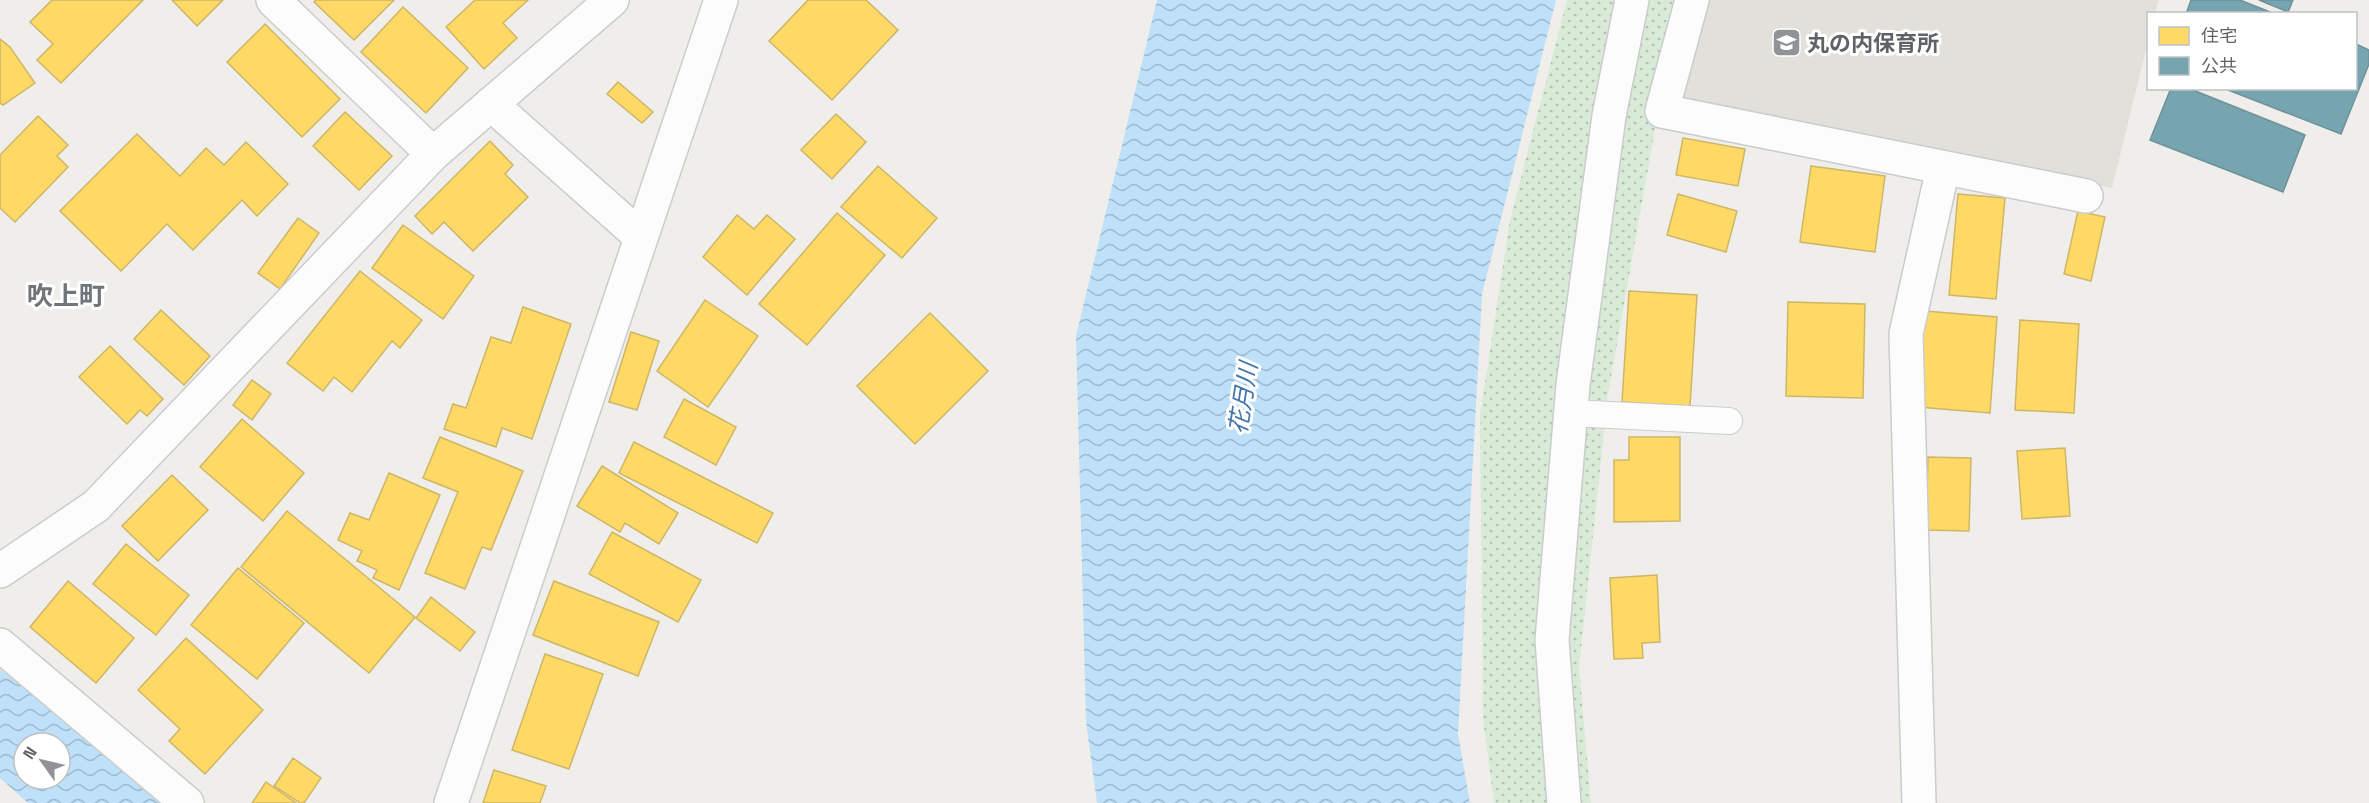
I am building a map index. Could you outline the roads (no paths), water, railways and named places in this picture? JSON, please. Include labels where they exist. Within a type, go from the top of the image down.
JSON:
[{"type":"street","points":[[273,0],[433,154]]},
{"type":"street","points":[[0,571],[96,506],[433,154],[612,0]]},
{"type":"street","points":[[452,803],[721,0]]},
{"type":"street","points":[[1564,803],[1552,640],[1571,413],[1608,116],[1632,0]]},
{"type":"street","points":[[1692,0],[1662,111],[2086,196]]},
{"type":"street","points":[[490,104],[641,237]]},
{"type":"street","points":[[1919,803],[1906,334],[1943,168]]},
{"type":"street","points":[[0,645],[187,803]]},
{"type":"lane","points":[[1571,413],[1730,422]]},
{"type":"water","name":"花月川","points":[[1157,0],[1556,0],[1482,294],[1458,734],[1470,803],[1097,803],[1086,721],[1076,336]]},
{"type":"water","points":[[0,669],[165,803],[28,803],[15,791],[72,791],[72,731],[12,731],[12,789],[0,778]]},
{"type":"place","name":"丸の内保育所","points":[[1786,43]]},
{"type":"district","name":"吹上町","points":[[66,296]]}]
